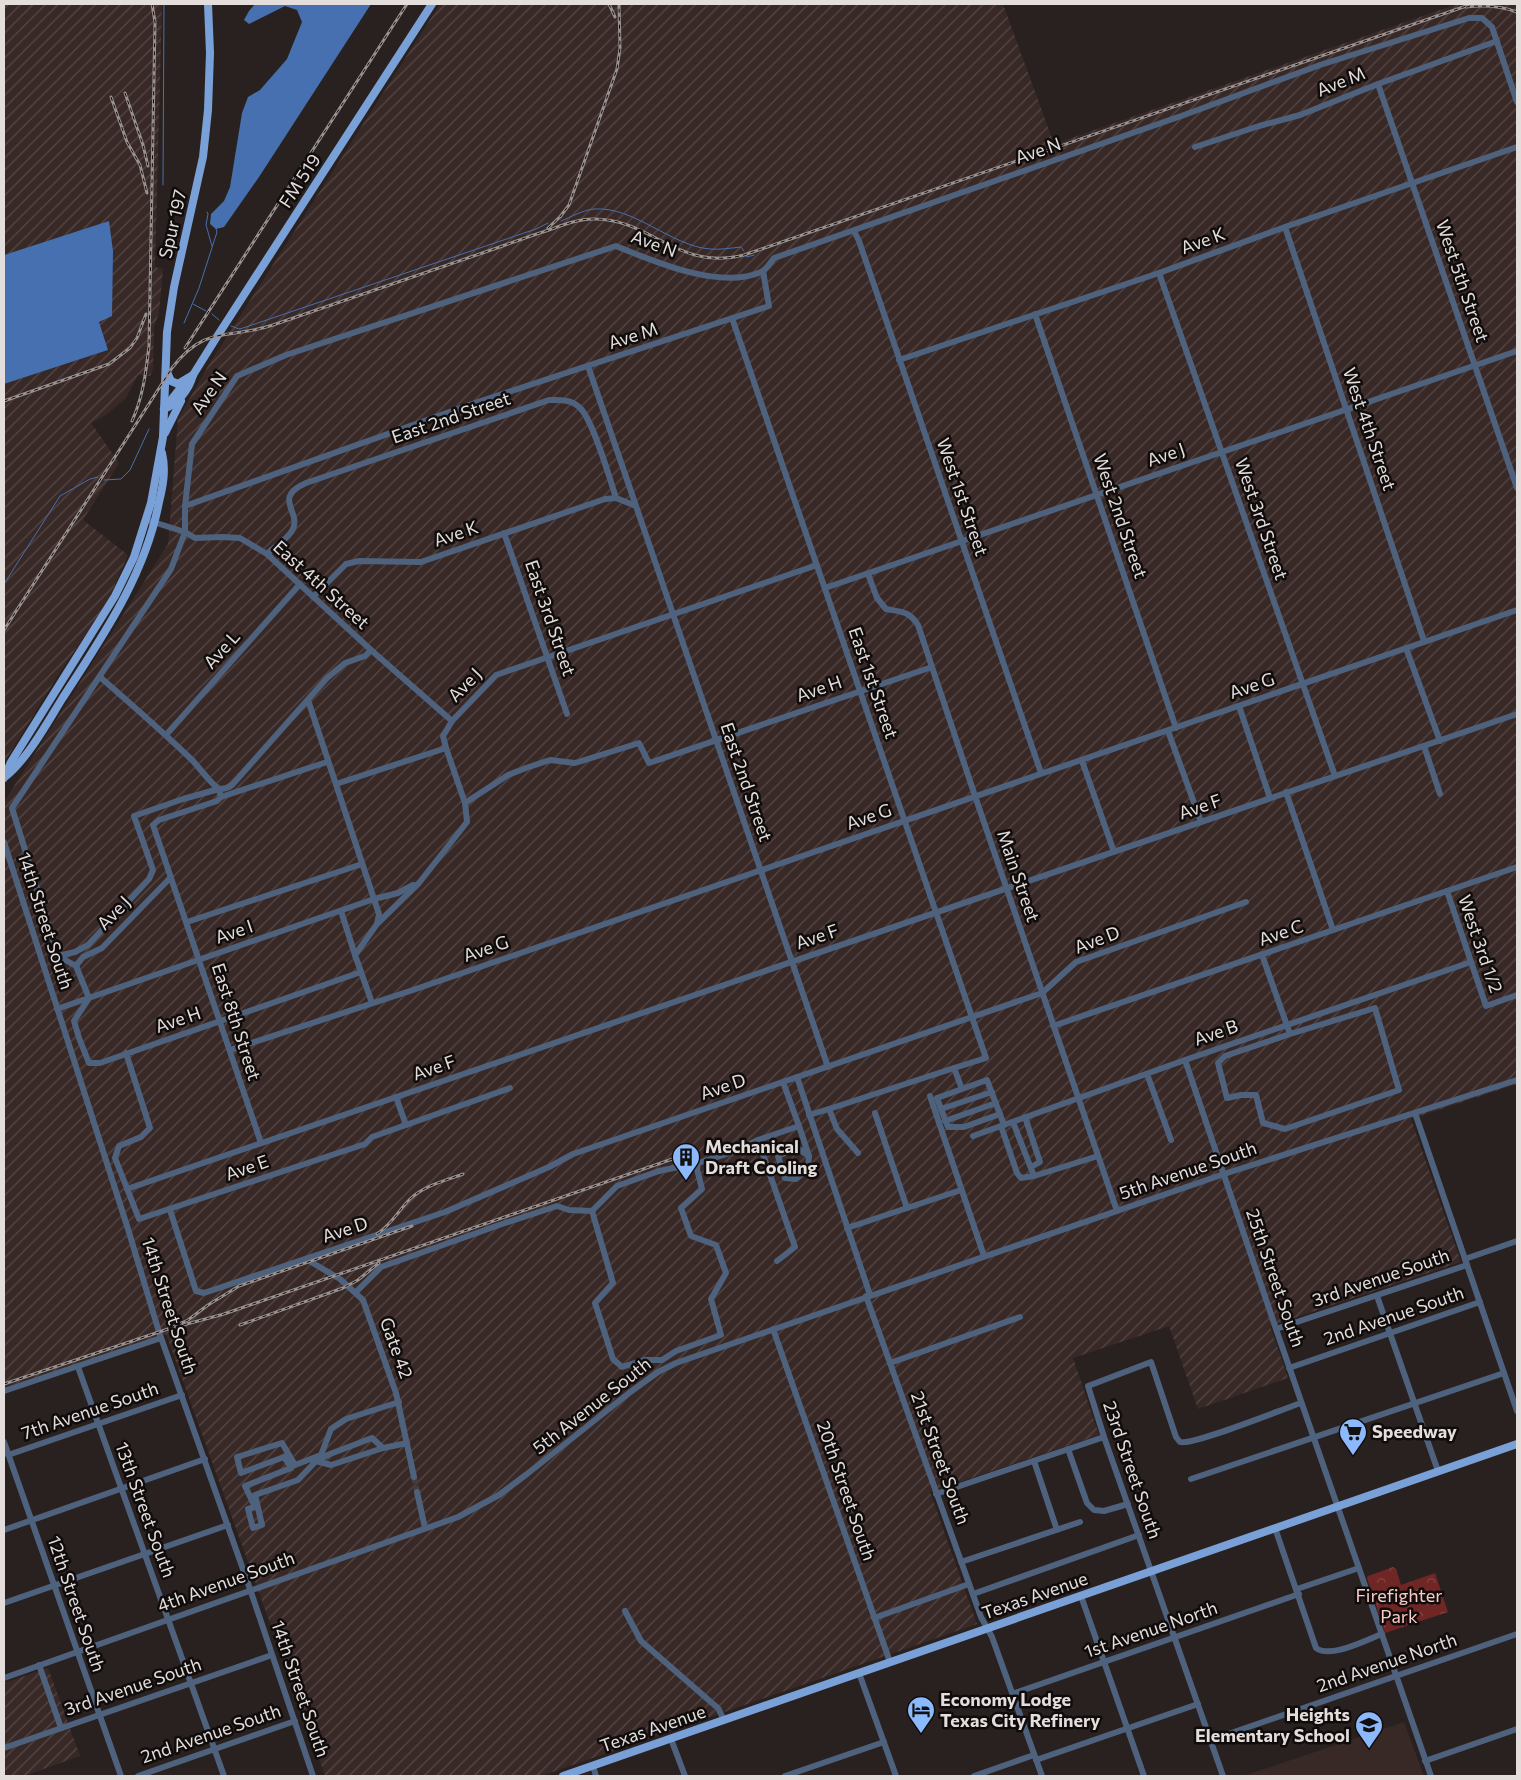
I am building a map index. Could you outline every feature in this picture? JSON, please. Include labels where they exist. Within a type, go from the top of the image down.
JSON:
[{"type":"main road","name":"Spur 197","points":[[4,778],[11,762],[115,596],[150,521],[162,451],[167,332],[174,287],[203,158],[208,110],[210,53],[208,4]]},
{"type":"main road","name":"FM 519","points":[[164,409],[190,377],[432,4]]},
{"type":"main road","points":[[166,368],[168,378],[174,383],[178,384],[190,377]]},
{"type":"main road","name":"FM 519","points":[[164,409],[175,403],[184,394],[192,382],[190,377]]},
{"type":"main road","points":[[163,437],[184,394]]},
{"type":"main road","name":"Texas Avenue","points":[[564,1776],[1517,1444]]},
{"type":"street","name":"Ave N","points":[[58,956],[12,808],[170,569],[185,532],[185,506],[192,444],[237,376],[286,355],[616,246],[670,268],[715,276],[740,278],[764,271],[774,258],[1184,116],[1320,65],[1470,18],[1482,18],[1492,27],[1497,41]]},
{"type":"street","name":"Ave M","points":[[1195,147],[1300,114],[1497,41]]},
{"type":"street","points":[[1497,41],[1517,102]]},
{"type":"street","name":"West 5th Street","points":[[1378,84],[1517,488]]},
{"type":"street","name":"Ave K","points":[[899,360],[1159,273],[1285,227],[1517,147]]},
{"type":"street","name":"West 4th Street","points":[[1285,227],[1424,641]]},
{"type":"street","name":"West 1st Street","points":[[854,231],[860,241],[1041,773]]},
{"type":"street","name":"Ave M","points":[[185,506],[472,404],[769,306],[764,271]]},
{"type":"street","name":"West 3rd Street","points":[[1159,273],[1335,776]]},
{"type":"street","name":"West 2nd Street","points":[[1035,314],[1176,728]]},
{"type":"street","name":"East 1st Street","points":[[732,318],[986,1058],[954,1068]]},
{"type":"street","name":"Ave J","points":[[825,588],[1517,351]]},
{"type":"street","name":"East 2nd Street","points":[[588,366],[828,1067]]},
{"type":"street","name":"East 2nd Street","points":[[267,554],[292,531],[294,525],[289,505],[295,488],[549,400],[564,399],[580,407],[590,422],[616,498]]},
{"type":"street","points":[[616,498],[636,506]]},
{"type":"street","name":"Ave K","points":[[313,597],[346,564],[359,561],[421,562],[605,499],[616,498]]},
{"type":"street","name":"East 4th Street","points":[[150,521],[185,532],[194,538],[222,536],[240,538],[267,554],[371,650],[452,721]]},
{"type":"street","name":"East 3rd Street","points":[[504,533],[567,714]]},
{"type":"street","name":"Ave J","points":[[355,955],[376,924],[419,883],[467,822],[465,803],[443,736],[452,721],[496,674],[817,565]]},
{"type":"street","name":"Main Street","points":[[868,574],[877,598],[886,609],[903,612],[912,616],[918,625],[974,796],[1117,1211]]},
{"type":"street","name":"Ave L","points":[[166,735],[300,584]]},
{"type":"street","name":"Ave G","points":[[230,1050],[372,1004],[1517,610]]},
{"type":"street","points":[[1406,648],[1440,741]]},
{"type":"street","points":[[58,956],[75,952],[88,945],[149,879],[153,870],[134,816],[183,798],[226,789],[232,785],[327,678],[345,663],[365,656],[371,650]]},
{"type":"street","name":"Ave H","points":[[465,803],[508,775],[550,760],[575,763],[639,743],[649,763],[932,667]]},
{"type":"street","points":[[100,677],[166,735],[220,789],[221,797],[327,762]]},
{"type":"street","points":[[308,700],[379,914],[376,924]]},
{"type":"street","points":[[1239,706],[1270,798]]},
{"type":"street","name":"Ave F","points":[[126,1189],[1517,714]]},
{"type":"street","points":[[1168,731],[1200,822]]},
{"type":"street","points":[[1424,746],[1440,794]]},
{"type":"street","points":[[336,784],[446,748]]},
{"type":"street","points":[[1082,761],[1114,852]]},
{"type":"street","points":[[1286,792],[1334,930]]},
{"type":"street","name":"East 8th Street","points":[[221,797],[217,801],[159,820],[153,825],[261,1143]]},
{"type":"street","name":"14th Street South","points":[[4,842],[161,1338],[228,1525],[313,1776]]},
{"type":"street","points":[[187,922],[362,864]]},
{"type":"street","name":"Ave C","points":[[1053,1026],[1517,867]]},
{"type":"street","name":"Ave J","points":[[76,966],[83,958],[102,948],[171,877]]},
{"type":"street","name":"Ave I","points":[[57,1008],[374,899],[398,893],[419,883]]},
{"type":"street","name":"West 3rd 1/2","points":[[1447,891],[1486,1006],[1517,995]]},
{"type":"street","name":"Ave D","points":[[170,1210],[196,1291],[204,1293],[445,1212],[549,1168],[573,1154],[1042,993],[1076,962],[1246,902]]},
{"type":"street","points":[[341,911],[372,1004]]},
{"type":"street","points":[[1262,955],[1290,1034]]},
{"type":"street","points":[[58,956],[76,966],[89,998]]},
{"type":"street","name":"Ave B","points":[[973,1136],[1185,1060],[1471,962]]},
{"type":"street","name":"Ave H","points":[[89,998],[74,1021],[78,1038],[89,1062],[100,1063],[361,972]]},
{"type":"street","points":[[1375,1008],[1400,1090],[1285,1129],[1262,1123],[1256,1095],[1241,1095],[1227,1098],[1218,1063],[1225,1056],[1290,1034],[1375,1008]]},
{"type":"street","points":[[126,1053],[150,1128],[141,1136],[119,1146],[115,1158],[126,1189]]},
{"type":"street","name":"25th Street South","points":[[1185,1060],[1430,1776]]},
{"type":"street","points":[[810,1115],[954,1068],[962,1089]]},
{"type":"street","points":[[1147,1074],[1171,1140]]},
{"type":"street","name":"21st Street South","points":[[797,1078],[890,1364],[972,1594],[981,1617],[988,1628],[1042,1776]]},
{"type":"street","points":[[1000,1114],[964,1127],[948,1127],[937,1098],[987,1080],[1000,1114],[1018,1173],[1021,1178],[1034,1176],[1098,1156]]},
{"type":"street","name":"5th Avenue South","points":[[458,1517],[506,1490],[658,1372],[676,1363],[1224,1174],[1517,1080]]},
{"type":"street","points":[[783,1082],[809,1156],[808,1169],[796,1179],[785,1178],[778,1156],[797,1148],[809,1156]]},
{"type":"street","name":"Ave E","points":[[126,1189],[139,1219],[365,1144],[372,1137],[510,1088]]},
{"type":"street","points":[[941,1109],[992,1092]]},
{"type":"street","points":[[930,1096],[984,1256]]},
{"type":"street","points":[[396,1097],[406,1125]]},
{"type":"street","points":[[945,1121],[996,1103]]},
{"type":"street","points":[[829,1109],[837,1129],[858,1153]]},
{"type":"street","points":[[875,1113],[907,1208]]},
{"type":"street","points":[[1415,1113],[1517,1411]]},
{"type":"street","points":[[1025,1117],[1040,1162],[1031,1167]]},
{"type":"street","points":[[1013,1122],[1034,1176]]},
{"type":"street","points":[[356,1292],[381,1266],[557,1206],[570,1210],[592,1211],[616,1186],[659,1171],[698,1163],[733,1152],[758,1140],[798,1126]]},
{"type":"street","points":[[758,1140],[795,1247],[776,1261]]},
{"type":"street","points":[[592,1211],[612,1283],[595,1303],[613,1359],[622,1367],[644,1360],[662,1360],[676,1352],[721,1335],[711,1300],[726,1273],[716,1245],[691,1236],[681,1208],[702,1188],[696,1169],[698,1163]]},
{"type":"street","points":[[847,1228],[962,1190]]},
{"type":"street","name":"3rd Avenue South","points":[[1276,1329],[1377,1296],[1517,1240]]},
{"type":"street","name":"Gate 42","points":[[306,1259],[340,1279],[363,1300],[398,1402],[414,1477]]},
{"type":"street","points":[[1377,1296],[1438,1471]]},
{"type":"street","name":"2nd Avenue South","points":[[1289,1368],[1480,1302]]},
{"type":"street","points":[[890,1364],[1020,1317]]},
{"type":"street","name":"20th Street South","points":[[773,1328],[890,1662]]},
{"type":"street","points":[[4,1392],[161,1338]]},
{"type":"street","name":"23rd Street South","points":[[1223,1776],[1104,1437],[1088,1386],[1151,1362],[1176,1437],[1184,1444],[1301,1402]]},
{"type":"street","name":"13th Street South","points":[[78,1366],[224,1776]]},
{"type":"street","points":[[1191,1479],[1504,1373]]},
{"type":"street","name":"7th Avenue South","points":[[8,1455],[182,1395]]},
{"type":"street","points":[[382,1448],[372,1438],[316,1461],[298,1480],[255,1495],[262,1525],[253,1528],[248,1509],[255,1507],[245,1486],[291,1468],[284,1457],[241,1472],[237,1457],[282,1443],[295,1465],[307,1461],[321,1454],[331,1428],[346,1419],[398,1402]]},
{"type":"street","points":[[936,1494],[1104,1437]]},
{"type":"street","name":"12th Street South","points":[[4,1442],[121,1776]]},
{"type":"street","points":[[316,1461],[331,1466],[382,1448],[407,1443]]},
{"type":"street","points":[[1068,1449],[1087,1504],[1094,1510],[1104,1511],[1128,1504]]},
{"type":"street","points":[[4,1530],[205,1459]]},
{"type":"street","points":[[1034,1461],[1057,1530]]},
{"type":"street","points":[[418,1492],[426,1528]]},
{"type":"street","name":"4th Avenue South","points":[[4,1678],[250,1589],[458,1517]]},
{"type":"street","points":[[961,1562],[1080,1522]]},
{"type":"street","points":[[4,1603],[228,1525]]},
{"type":"street","points":[[1275,1528],[1316,1648],[1319,1651],[1333,1652],[1382,1634]]},
{"type":"street","points":[[972,1594],[1139,1535]]},
{"type":"street","name":"1st Avenue North","points":[[1012,1694],[1175,1637],[1359,1568]]},
{"type":"street","points":[[874,1618],[969,1584]]},
{"type":"street","points":[[1081,1596],[1144,1776]]},
{"type":"street","points":[[625,1611],[641,1641],[718,1708],[724,1720]]},
{"type":"street","name":"2nd Avenue North","points":[[1211,1740],[1517,1634]]},
{"type":"street","name":"3rd Avenue South","points":[[4,1748],[272,1654]]},
{"type":"street","points":[[39,1665],[61,1728]]},
{"type":"street","points":[[859,1673],[896,1776]]},
{"type":"street","points":[[974,1776],[1128,1729],[1198,1704]]},
{"type":"street","name":"2nd Avenue South","points":[[138,1776],[295,1721]]},
{"type":"street","points":[[1425,1761],[1517,1729]]},
{"type":"street","points":[[671,1738],[685,1776]]},
{"type":"street","points":[[785,1776],[884,1742]]},
{"type":"street","points":[[593,1766],[596,1776]]},
{"type":"shaded area","points":[[4,4],[162,4],[155,267],[163,269],[159,313],[154,327],[153,369],[150,376],[138,375],[126,398],[106,415],[91,423],[119,463],[83,520],[128,555],[107,603],[62,669],[4,763],[4,384],[108,350],[99,322],[109,222],[4,255]]},
{"type":"shaded area","points":[[440,4],[1003,4],[1054,144],[1457,4],[1517,4],[1517,1084],[1411,1119],[1461,1262],[1270,1326],[1288,1378],[1198,1409],[1169,1326],[1073,1358],[1099,1435],[930,1492],[977,1624],[541,1776],[325,1776],[166,1334],[4,1388],[4,802],[168,544],[178,419],[208,366]]},
{"type":"shaded area","points":[[48,1668],[80,1756],[24,1776],[4,1776],[4,1683]]},
{"type":"shaded area","name":"Heights Elementary School","points":[[1404,1722],[1424,1776],[1243,1776]]},
{"type":"green space","name":"Firefighter Park","points":[[1393,1567],[1396,1569],[1401,1585],[1435,1573],[1448,1612],[1385,1633],[1367,1578]]},
{"type":"water","points":[[255,4],[371,4],[259,177],[224,227],[216,229],[210,224],[211,214],[224,201],[230,187],[242,113],[248,97],[260,90],[287,59],[302,22],[297,10],[285,6],[249,24],[244,20]]},
{"type":"water","points":[[109,221],[113,251],[112,316],[99,322],[108,350],[4,384],[4,255]]},
{"type":"waterway","points":[[163,185],[164,4]]},
{"type":"waterway","points":[[561,221],[581,212],[594,209],[609,210],[624,214],[695,246],[714,249],[741,247],[744,251]]},
{"type":"waterway","points":[[207,212],[206,225],[212,246]]},
{"type":"waterway","points":[[231,326],[239,329],[243,328],[536,229],[548,223]]},
{"type":"waterway","points":[[184,323],[199,288],[217,232],[216,229]]},
{"type":"waterway","points":[[746,256],[754,255]]},
{"type":"waterway","points":[[193,304],[206,311]]},
{"type":"waterway","points":[[212,314],[219,320]]},
{"type":"waterway","points":[[104,480],[121,479],[130,470],[149,429]]},
{"type":"waterway","points":[[4,584],[60,496],[90,479],[98,477]]},
{"type":"tunnel","points":[[414,1477],[417,1492]]},
{"type":"railway","points":[[132,421],[141,394],[149,346],[155,22],[152,4]]},
{"type":"railway","points":[[185,348],[407,4]]},
{"type":"railway","points":[[609,4],[615,17]]},
{"type":"railway","points":[[548,228],[569,205],[617,69],[620,48],[619,4]]},
{"type":"railway","points":[[4,630],[172,368],[184,354],[207,339],[273,325],[582,220],[613,221],[632,227],[683,251],[701,256],[721,258],[744,255],[1472,4]]},
{"type":"railway","points":[[1466,7],[1492,6],[1517,12]]},
{"type":"railway","points":[[125,93],[143,145],[148,166]]},
{"type":"railway","points":[[111,97],[127,142],[140,165],[147,193]]},
{"type":"railway","points":[[4,401],[109,364],[130,348],[137,338],[146,314]]},
{"type":"railway","points":[[168,1329],[224,1314],[684,1155]]},
{"type":"railway","points":[[377,1234],[387,1226],[416,1194],[435,1184],[463,1174]]},
{"type":"railway","points":[[4,1384],[168,1329],[188,1320],[239,1286],[412,1226]]},
{"type":"railway","points":[[240,1325],[343,1288],[358,1280],[379,1263]]},
{"type":"place","name":"Mechanical Draft Cooling","points":[[686,1181]]},
{"type":"place","name":"Speedway","points":[[1353,1456]]},
{"type":"place","name":"Economy Lodge Texas City Refinery","points":[[921,1734]]},
{"type":"place","name":"Heights Elementary School","points":[[1369,1749]]}]
